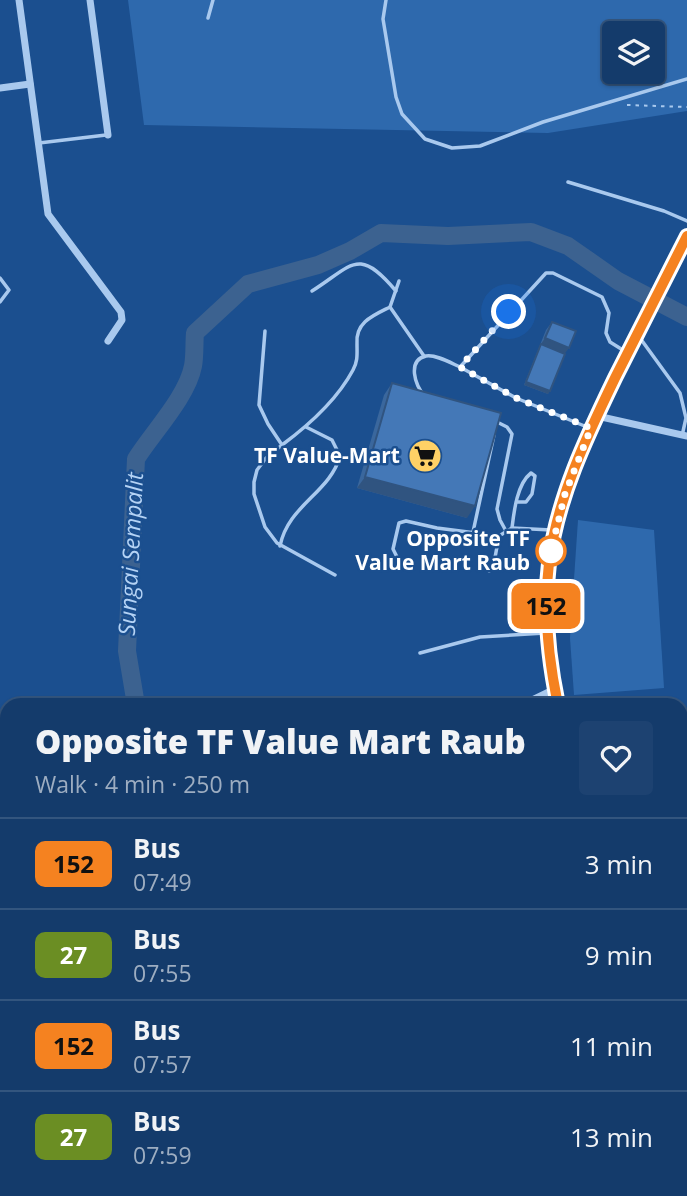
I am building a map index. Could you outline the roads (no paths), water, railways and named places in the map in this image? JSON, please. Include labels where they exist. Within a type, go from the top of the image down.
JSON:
[{"type":"main road","points":[[557,698],[546,633],[549,564],[565,494],[591,428],[687,236]]},
{"type":"street","points":[[19,0],[48,214],[121,312],[122,320],[108,341]]},
{"type":"street","points":[[90,0],[108,135]]},
{"type":"street","points":[[0,88],[30,83]]},
{"type":"street","points":[[597,416],[685,436]]},
{"type":"street","points":[[536,698],[555,689]]},
{"type":"lane","points":[[208,18],[213,0]]},
{"type":"lane","points":[[386,0],[383,19],[396,97],[402,114],[425,139],[452,148],[480,146],[554,118],[687,79]]},
{"type":"lane","points":[[39,143],[108,135]]},
{"type":"lane","points":[[568,182],[664,211],[687,221]]},
{"type":"lane","points":[[313,292],[349,265],[356,263],[372,267],[396,291]]},
{"type":"lane","points":[[460,367],[546,273],[553,273],[602,297],[609,313],[606,333],[610,342],[628,353]]},
{"type":"lane","points":[[0,278],[9,290],[0,302]]},
{"type":"lane","points":[[335,575],[281,546],[265,527],[254,494],[257,470],[265,458],[306,427],[353,370],[358,357],[356,340],[361,325],[369,317],[390,307],[399,281]]},
{"type":"lane","points":[[390,307],[424,356]]},
{"type":"lane","points":[[265,331],[259,405],[282,445]]},
{"type":"lane","points":[[637,334],[680,393],[686,418],[685,436]]},
{"type":"lane","points":[[428,398],[415,384],[414,375],[417,363],[424,356],[460,367],[516,398],[591,428]]},
{"type":"lane","points":[[473,532],[496,422],[507,427],[512,434],[497,509],[499,520],[506,531]]},
{"type":"lane","points":[[281,546],[284,529],[289,521],[337,469],[340,456],[332,440],[306,427]]},
{"type":"lane","points":[[512,528],[516,502],[526,477],[531,473],[536,476],[532,494],[526,502],[516,502]]},
{"type":"lane","points":[[397,557],[393,549],[397,526],[403,521],[499,536]]},
{"type":"lane","points":[[489,571],[494,563],[499,536],[506,531],[512,528],[556,530]]},
{"type":"lane","points":[[420,653],[480,637],[546,633]]},
{"type":"waterway","name":"Sungai Sempalit","points":[[135,698],[127,651],[136,459],[169,414],[190,378],[195,333],[248,284],[318,265],[381,233],[448,236],[531,232],[568,246],[618,281],[687,317]]},
{"type":"place","name":"TF Value-Mart","points":[[425,456]]},
{"type":"place","name":"Opposite TF Value Mart Raub","points":[[551,551]]}]
